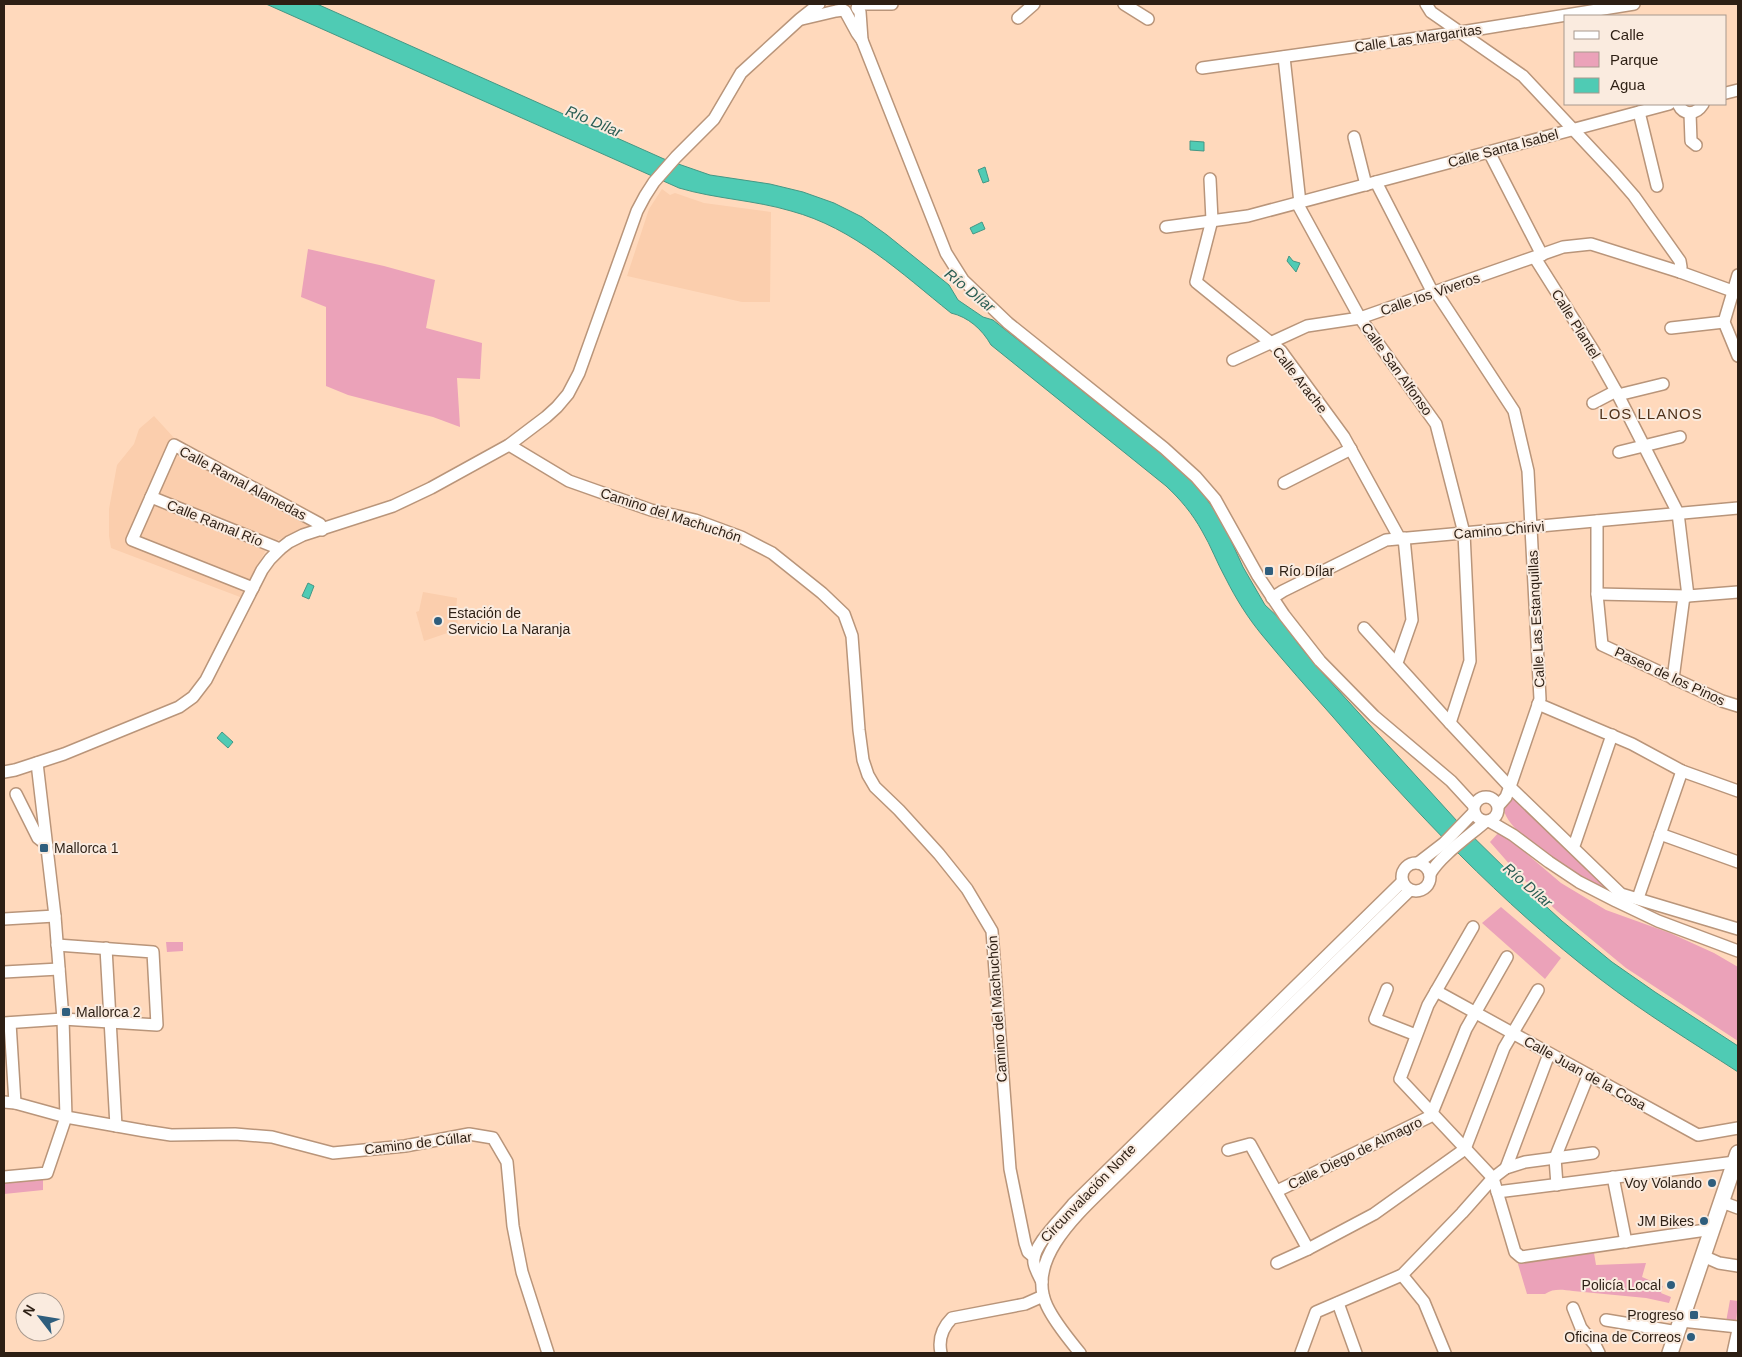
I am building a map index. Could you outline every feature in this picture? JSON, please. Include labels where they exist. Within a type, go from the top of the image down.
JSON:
[{"type":"main road","points":[[1670,1353],[1737,1157]]},
{"type":"street","points":[[800,19],[811,4]]},
{"type":"street","points":[[4,772],[37,763],[178,707],[193,697],[206,680],[253,588],[270,559],[280,548],[303,535],[393,506],[431,488],[509,445],[558,407],[568,394],[579,373],[637,211],[654,182],[714,119],[741,73],[819,4]]},
{"type":"street","points":[[800,19],[842,8],[853,11],[859,5],[892,4]]},
{"type":"street","points":[[1018,18],[1034,4]]},
{"type":"street","points":[[1124,4],[1148,18]]},
{"type":"street","points":[[1426,4],[1431,12],[1523,76],[1574,129],[1634,196],[1680,261],[1680,272]]},
{"type":"street","name":"Calle Las Margaritas","points":[[1566,15],[1634,4]]},
{"type":"street","points":[[859,5],[862,40],[946,253],[963,280],[1008,324],[1164,448],[1196,477],[1226,517],[1272,598],[1298,634],[1341,684],[1386,727],[1451,781],[1486,805],[1514,835],[1579,882],[1658,921],[1737,949]]},
{"type":"street","points":[[842,8],[862,40]]},
{"type":"street","name":"Calle Las Margaritas","points":[[1202,68],[1461,32],[1564,15]]},
{"type":"street","name":"Calle San Alfonso","points":[[1284,57],[1299,203],[1360,318],[1436,424],[1464,533],[1470,661],[1450,723]]},
{"type":"street","name":"Calle Santa Isabel","points":[[1166,227],[1248,216],[1665,105]]},
{"type":"street","points":[[1679,105],[1683,111],[1690,113],[1699,110],[1702,105]]},
{"type":"street","points":[[1639,112],[1657,186]]},
{"type":"street","points":[[1690,113],[1691,141],[1696,145]]},
{"type":"street","points":[[1354,137],[1371,184]]},
{"type":"street","points":[[1489,152],[1538,256]]},
{"type":"street","name":"Calle Arache","points":[[1210,179],[1212,220],[1196,282],[1281,351],[1351,449],[1402,538],[1412,620],[1396,662]]},
{"type":"street","name":"Calle Las Estanquillas","points":[[1371,184],[1434,293],[1514,411],[1528,471],[1540,699],[1506,797],[1486,805]]},
{"type":"street","name":"Calle los Viveros","points":[[1233,360],[1307,326],[1360,318],[1563,247],[1591,244],[1736,292]]},
{"type":"street","name":"Calle Plantel","points":[[1538,256],[1617,393],[1678,514],[1686,596],[1673,679]]},
{"type":"street","points":[[1738,275],[1736,292],[1724,322],[1738,356]]},
{"type":"street","points":[[1671,328],[1724,322]]},
{"type":"street","points":[[1593,404],[1617,393],[1663,384]]},
{"type":"street","points":[[1619,452],[1680,437]]},
{"type":"street","name":"Calle Ramal Alamedas","points":[[253,588],[132,540],[174,445],[320,524],[322,530]]},
{"type":"street","name":"Camino del Machuchón","points":[[509,445],[569,481],[651,510],[695,520],[741,538],[772,553],[822,593],[844,614],[852,636],[859,730],[868,775],[874,787],[899,810],[939,854],[967,889],[992,931],[1010,1169],[1025,1243],[1028,1252],[1034,1257]]},
{"type":"street","points":[[1284,483],[1351,449]]},
{"type":"street","name":"Calle Ramal Río","points":[[151,497],[280,548]]},
{"type":"street","name":"Camino Chirivi","points":[[1272,598],[1386,540],[1738,508]]},
{"type":"street","points":[[1597,521],[1597,594],[1686,596],[1738,592]]},
{"type":"street","name":"Paseo de los Pinos","points":[[1597,594],[1602,645],[1722,701],[1738,706]]},
{"type":"street","points":[[1364,628],[1509,786],[1621,894],[1738,929]]},
{"type":"street","points":[[1538,704],[1632,744],[1682,771],[1738,791]]},
{"type":"street","points":[[1572,846],[1575,843],[1612,735]]},
{"type":"street","points":[[4,1177],[47,1173],[66,1117],[63,1019],[55,916],[37,763]]},
{"type":"street","points":[[1638,898],[1682,771]]},
{"type":"street","points":[[16,794],[38,838],[47,845]]},
{"type":"street","points":[[1486,805],[1478,819],[1514,835]]},
{"type":"street","points":[[1466,829],[1495,818],[1486,805]]},
{"type":"street","points":[[1448,847],[1405,868],[1402,872],[1406,886],[1417,892],[1424,890],[1430,881],[1430,874],[1433,868],[1448,847],[1486,805]]},
{"type":"street","points":[[1660,834],[1738,862]]},
{"type":"street","points":[[1418,863],[1426,866],[1430,874]]},
{"type":"street","name":"Circunvalación Norte","points":[[1042,1282],[1034,1264],[1038,1245],[1073,1204],[1406,886]]},
{"type":"street","name":"Circunvalación Norte","points":[[1042,1282],[1044,1263],[1052,1246],[1087,1205],[1406,886]]},
{"type":"street","points":[[4,919],[55,916]]},
{"type":"street","points":[[1473,927],[1436,991],[1416,1035],[1400,1079],[1493,1178],[1515,1252],[1522,1257],[1713,1228]]},
{"type":"street","points":[[9,1103],[7,1023],[63,1019],[157,1025],[153,952],[57,945]]},
{"type":"street","points":[[106,948],[116,1126]]},
{"type":"street","points":[[1432,1113],[1466,1028],[1507,957]]},
{"type":"street","points":[[4,972],[59,969]]},
{"type":"street","points":[[1387,989],[1375,1019],[1416,1035]]},
{"type":"street","points":[[1277,1263],[1374,1214],[1466,1148],[1504,1048],[1538,990]]},
{"type":"street","name":"Calle Juan de la Cosa","points":[[1436,991],[1698,1135],[1738,1128]]},
{"type":"street","points":[[1506,1168],[1550,1054]]},
{"type":"street","points":[[1556,1185],[1556,1158],[1588,1076]]},
{"type":"street","name":"Camino de Cúllar","points":[[9,1103],[66,1117],[171,1135],[235,1134],[272,1136],[333,1152],[406,1146],[468,1134],[493,1138],[507,1162],[513,1226],[522,1272],[548,1353]]},
{"type":"street","name":"Calle Diego de Almagro","points":[[1277,1191],[1429,1117],[1432,1113]]},
{"type":"street","points":[[1228,1150],[1250,1144],[1308,1249]]},
{"type":"street","points":[[1300,1353],[1316,1312],[1402,1275],[1493,1178],[1506,1168],[1525,1162],[1593,1153]]},
{"type":"street","points":[[1498,1192],[1613,1177],[1737,1157]]},
{"type":"street","points":[[1613,1177],[1626,1242]]},
{"type":"street","points":[[1722,1202],[1738,1208]]},
{"type":"street","points":[[1034,1257],[1040,1256],[1052,1246]]},
{"type":"street","points":[[1703,1256],[1719,1263],[1738,1266]]},
{"type":"street","points":[[1402,1275],[1424,1302],[1444,1353]]},
{"type":"street","points":[[1042,1282],[1046,1305],[1055,1321],[1080,1353]]},
{"type":"street","points":[[941,1353],[941,1334],[952,1318],[1025,1304],[1043,1296]]},
{"type":"street","points":[[1338,1303],[1356,1353]]},
{"type":"street","points":[[1573,1308],[1581,1328],[1599,1353]]},
{"type":"street","points":[[1606,1320],[1680,1326],[1738,1328],[1733,1353]]},
{"type":"shaded area","points":[[662,189],[670,195],[675,193],[704,203],[771,212],[770,302],[742,302],[627,276],[649,209]]},
{"type":"shaded area","points":[[154,416],[176,440],[320,520],[276,541],[266,550],[240,597],[111,548],[109,509],[117,465],[134,444],[139,429]]},
{"type":"shaded area","name":"Estación de Servicio La Naranja","points":[[423,592],[457,598],[456,612],[459,629],[424,641],[416,612],[419,611]]},
{"type":"green space","points":[[308,249],[384,266],[435,280],[426,328],[482,343],[480,379],[457,378],[460,427],[433,417],[348,395],[326,386],[326,307],[301,297]]},
{"type":"green space","points":[[1514,798],[1619,897],[1617,900],[1553,860],[1520,834],[1509,821],[1504,810],[1508,800]]},
{"type":"green space","points":[[1500,831],[1561,883],[1606,910],[1670,933],[1714,953],[1738,967],[1738,1041],[1626,968],[1557,911],[1519,875],[1490,842]]},
{"type":"green space","points":[[1501,907],[1561,958],[1545,979],[1482,923]]},
{"type":"green space","points":[[166,942],[183,942],[183,951],[167,952]]},
{"type":"green space","points":[[43,1179],[43,1190],[4,1194],[4,1183]]},
{"type":"green space","points":[[1594,1253],[1596,1265],[1646,1263],[1642,1277],[1663,1286],[1661,1293],[1671,1297],[1669,1303],[1646,1298],[1562,1290],[1555,1290],[1545,1294],[1527,1294],[1518,1264]]},
{"type":"green space","points":[[1730,1300],[1738,1301],[1736,1323],[1726,1322]]},
{"type":"water","points":[[266,4],[317,4],[664,159],[710,175],[770,184],[803,192],[834,203],[862,217],[887,235],[949,285],[958,300],[983,317],[993,320],[1188,477],[1218,515],[1243,567],[1265,605],[1279,618],[1328,679],[1457,821],[1562,921],[1612,962],[1738,1046],[1738,1072],[1617,992],[1563,950],[1493,887],[1395,787],[1257,629],[1234,594],[1198,524],[1176,496],[991,345],[979,329],[969,321],[951,313],[876,253],[836,228],[791,211],[679,188]]},
{"type":"water","points":[[1190,141],[1204,142],[1204,151],[1190,150]]},
{"type":"water","points":[[985,167],[989,181],[983,183],[978,170]]},
{"type":"water","points":[[982,222],[985,229],[973,234],[970,228]]},
{"type":"water","points":[[1289,256],[1293,261],[1300,263],[1296,272],[1287,261]]},
{"type":"water","points":[[308,583],[314,586],[309,599],[302,596]]},
{"type":"water","points":[[222,732],[233,742],[228,748],[217,738]]},
{"type":"place","name":"Río Dílar","points":[[1269,571]]},
{"type":"place","name":"Estación de Servicio La Naranja","points":[[438,621]]},
{"type":"place","name":"Mallorca 1","points":[[44,848]]},
{"type":"place","name":"Mallorca 2","points":[[66,1012]]},
{"type":"place","name":"Voy Volando","points":[[1712,1183]]},
{"type":"place","name":"JM Bikes","points":[[1704,1221]]},
{"type":"place","name":"Policía Local","points":[[1671,1285]]},
{"type":"place","name":"Progreso","points":[[1694,1315]]},
{"type":"place","name":"Oficina de Correos","points":[[1691,1337]]},
{"type":"district","name":"LOS LLANOS","points":[[1651,413]]}]
